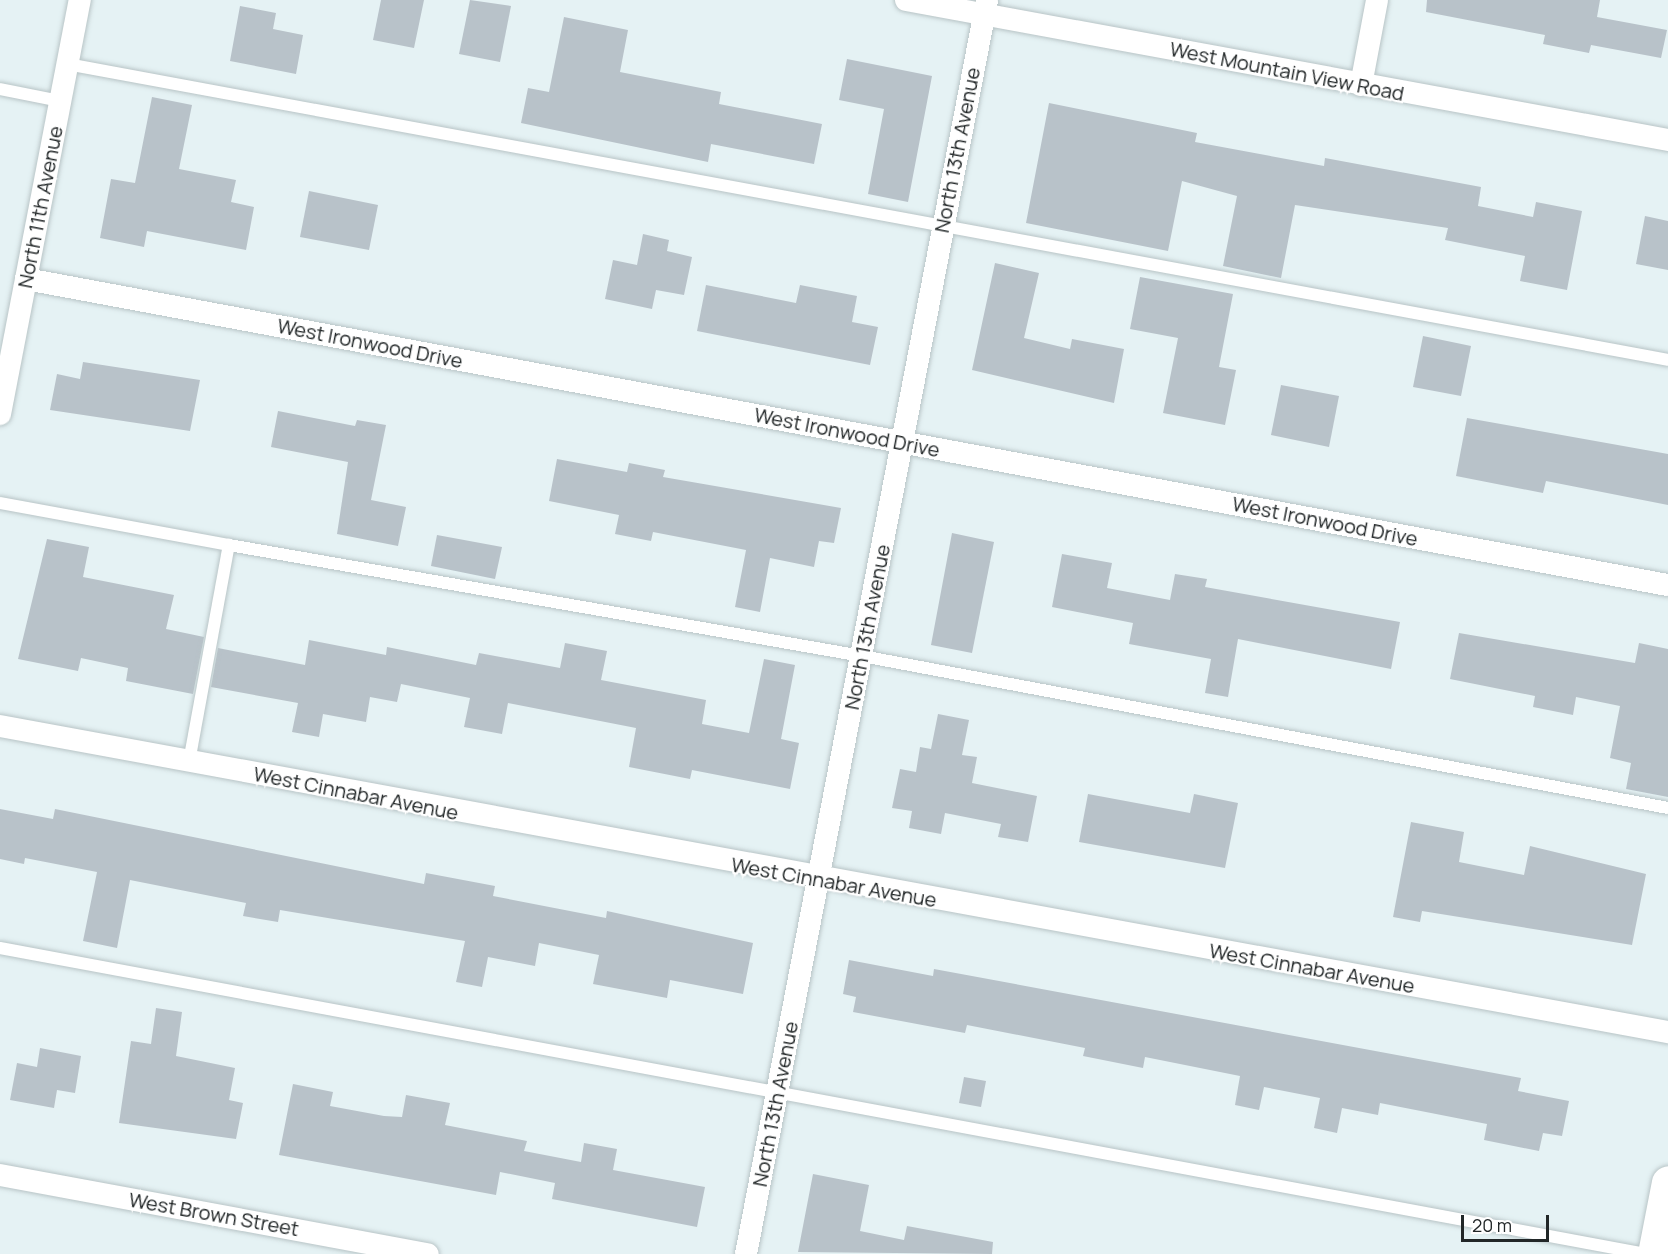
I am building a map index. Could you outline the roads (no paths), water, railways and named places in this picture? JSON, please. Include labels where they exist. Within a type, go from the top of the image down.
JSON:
[{"type":"street","name":"North 11th Avenue","points":[[0,414],[80,0]]},
{"type":"street","name":"West Mountain View Road","points":[[906,0],[986,7],[1361,85],[1668,140]]},
{"type":"street","points":[[1361,85],[1377,0]]},
{"type":"street","name":"North 13th Avenue","points":[[746,1254],[904,442],[942,224],[986,7]]},
{"type":"street","name":"West Ironwood Drive","points":[[26,279],[1668,585]]},
{"type":"street","name":"West Cinnabar Avenue","points":[[0,726],[819,879],[1668,1032]]},
{"type":"street","name":"West Brown Street","points":[[0,1175],[428,1254]]},
{"type":"street","points":[[1654,1254],[1668,1182]]},
{"type":"lane","points":[[67,64],[1668,360]]},
{"type":"lane","points":[[0,89],[60,101]]},
{"type":"lane","points":[[0,504],[862,656],[1668,808]]},
{"type":"lane","points":[[189,762],[229,545]]},
{"type":"lane","points":[[0,948],[1647,1254]]}]
